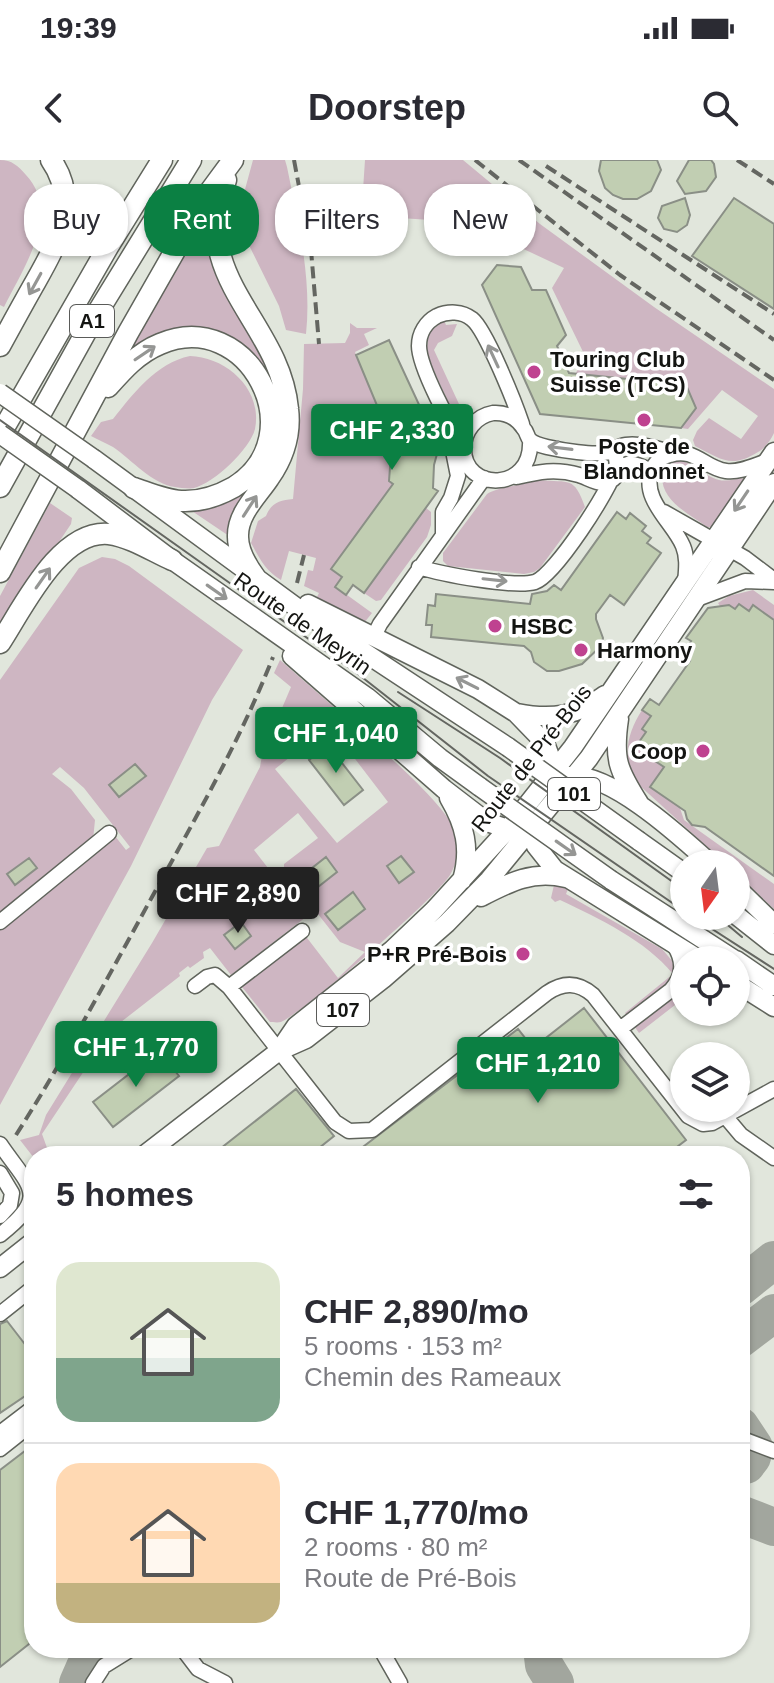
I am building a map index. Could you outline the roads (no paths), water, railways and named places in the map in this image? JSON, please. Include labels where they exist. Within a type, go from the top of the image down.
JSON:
[{"type":"highway","points":[[0,346],[51,254],[62,227],[66,210],[65,189],[51,160]]},
{"type":"highway","points":[[95,269],[146,160]]},
{"type":"highway","name":"A1","points":[[0,435],[95,269],[162,160]]},
{"type":"highway","name":"A1","points":[[0,487],[91,323],[191,160]]},
{"type":"highway","points":[[0,572],[205,198],[234,160]]},
{"type":"highway","points":[[234,160],[216,210],[218,249],[230,279],[280,375],[288,408],[283,451],[271,476],[245,511],[239,530],[239,544],[255,577]]},
{"type":"highway","points":[[89,407],[135,359],[155,346],[172,340],[198,339],[224,346],[243,358],[261,380],[271,408],[270,428],[263,455],[247,477],[229,490],[197,500],[179,501],[134,488]]},
{"type":"highway","points":[[0,643],[49,569],[66,549],[79,541],[110,534],[172,560]]},
{"type":"main road","name":"Route de Meyrin","points":[[0,393],[134,488],[175,521],[382,666],[508,747],[670,863]]},
{"type":"main road","name":"Route de Meyrin","points":[[0,435],[262,625],[367,697],[480,787],[611,880],[714,946]]},
{"type":"main road","name":"Route de Pré-Bois","points":[[279,1051],[296,1026],[392,950],[461,883],[508,829],[575,775],[697,599],[721,546],[771,456]]},
{"type":"main road","name":"Route de Pré-Bois","points":[[156,1146],[279,1051],[306,1039],[350,1005],[464,906],[542,802],[685,583],[774,483]]},
{"type":"main road","points":[[274,590],[374,636],[478,689],[516,713],[545,743],[542,802],[548,863],[674,945]]},
{"type":"main road","points":[[262,625],[286,651],[444,789],[487,822],[508,829],[575,775],[597,780],[641,806],[694,850]]},
{"type":"main road","points":[[516,713],[536,717],[566,716],[595,702],[614,688]]},
{"type":"main road","points":[[619,715],[616,740],[619,771],[641,806]]},
{"type":"main road","points":[[444,789],[466,832],[467,857],[461,883]]},
{"type":"main road","points":[[464,906],[529,875],[567,878]]},
{"type":"main road","points":[[750,901],[774,924]]},
{"type":"main road","points":[[750,926],[774,945]]},
{"type":"main road","name":"Route de Meyrin","points":[[750,970],[774,986]]},
{"type":"main road","points":[[750,992],[774,1007]]},
{"type":"main road","points":[[0,1268],[24,1249]]},
{"type":"street","points":[[513,477],[527,462],[527,434],[480,329],[467,316],[451,312],[438,316],[426,324],[419,349],[454,431],[464,446],[470,466],[484,478],[495,481],[513,477],[540,470],[600,482],[611,480],[623,465],[629,463],[637,463],[651,471]]},
{"type":"street","points":[[464,446],[470,427],[478,419],[488,414],[506,414],[527,434],[550,448],[599,453],[633,445],[697,455],[720,470],[730,472],[771,456]]},
{"type":"street","points":[[443,533],[443,512],[458,476],[452,446],[454,431]]},
{"type":"street","points":[[419,567],[445,575],[526,583],[537,581],[553,568],[605,494],[617,462],[613,450]]},
{"type":"street","points":[[674,453],[655,463],[649,487],[651,496],[685,551],[685,583]]},
{"type":"street","points":[[374,636],[419,567],[484,478]]},
{"type":"street","points":[[660,510],[745,558],[774,581]]},
{"type":"street","points":[[697,599],[745,581],[774,581]]},
{"type":"street","points":[[0,922],[109,833]]},
{"type":"street","points":[[229,987],[302,931]]},
{"type":"street","points":[[620,1029],[678,982],[682,966],[674,945]]},
{"type":"street","points":[[195,986],[215,975],[229,987],[338,1126],[349,1131],[360,1132],[376,1127],[560,986],[578,985],[589,991],[670,1093]]},
{"type":"street","points":[[750,1102],[774,1089]]},
{"type":"street","points":[[730,1122],[741,1135],[774,1158]]},
{"type":"street","points":[[2,1153],[24,1178]]},
{"type":"street","points":[[0,1173],[12,1193],[10,1205],[0,1216]]},
{"type":"street","points":[[0,1235],[24,1213]]},
{"type":"street","points":[[0,1314],[24,1295]]},
{"type":"street","points":[[0,1433],[24,1415]]},
{"type":"street","points":[[0,1449],[24,1430]]},
{"type":"street","points":[[750,1442],[774,1451]]},
{"type":"street","points":[[93,1683],[104,1666],[117,1658]]},
{"type":"street","points":[[190,1658],[198,1669],[225,1683]]},
{"type":"street","points":[[386,1658],[400,1683]]},
{"type":"tram line","points":[[0,420],[358,674],[488,776],[670,901]]},
{"type":"tram line","points":[[398,692],[500,758],[670,880]]},
{"type":"tram line","points":[[714,930],[774,969]]},
{"type":"tram line","points":[[734,930],[742,937]]},
{"type":"railway","points":[[294,160],[311,250],[319,344]]},
{"type":"railway","points":[[475,160],[620,275],[774,380]]},
{"type":"railway","points":[[519,160],[774,340]]},
{"type":"railway","points":[[737,160],[774,184]]},
{"type":"railway","points":[[546,166],[774,314]]},
{"type":"railway","points":[[297,583],[304,555]]},
{"type":"railway","points":[[16,1135],[86,1017],[200,809],[232,749],[273,657]]},
{"type":"place","name":"Touring Club Suisse (TCS)","points":[[534,372]]},
{"type":"place","name":"Poste de Blandonnet","points":[[644,420]]},
{"type":"place","name":"HSBC","points":[[495,626]]},
{"type":"place","name":"Harmony","points":[[581,650]]},
{"type":"place","name":"Coop","points":[[703,751]]},
{"type":"place","name":"P+R Pré-Bois","points":[[523,954]]}]
